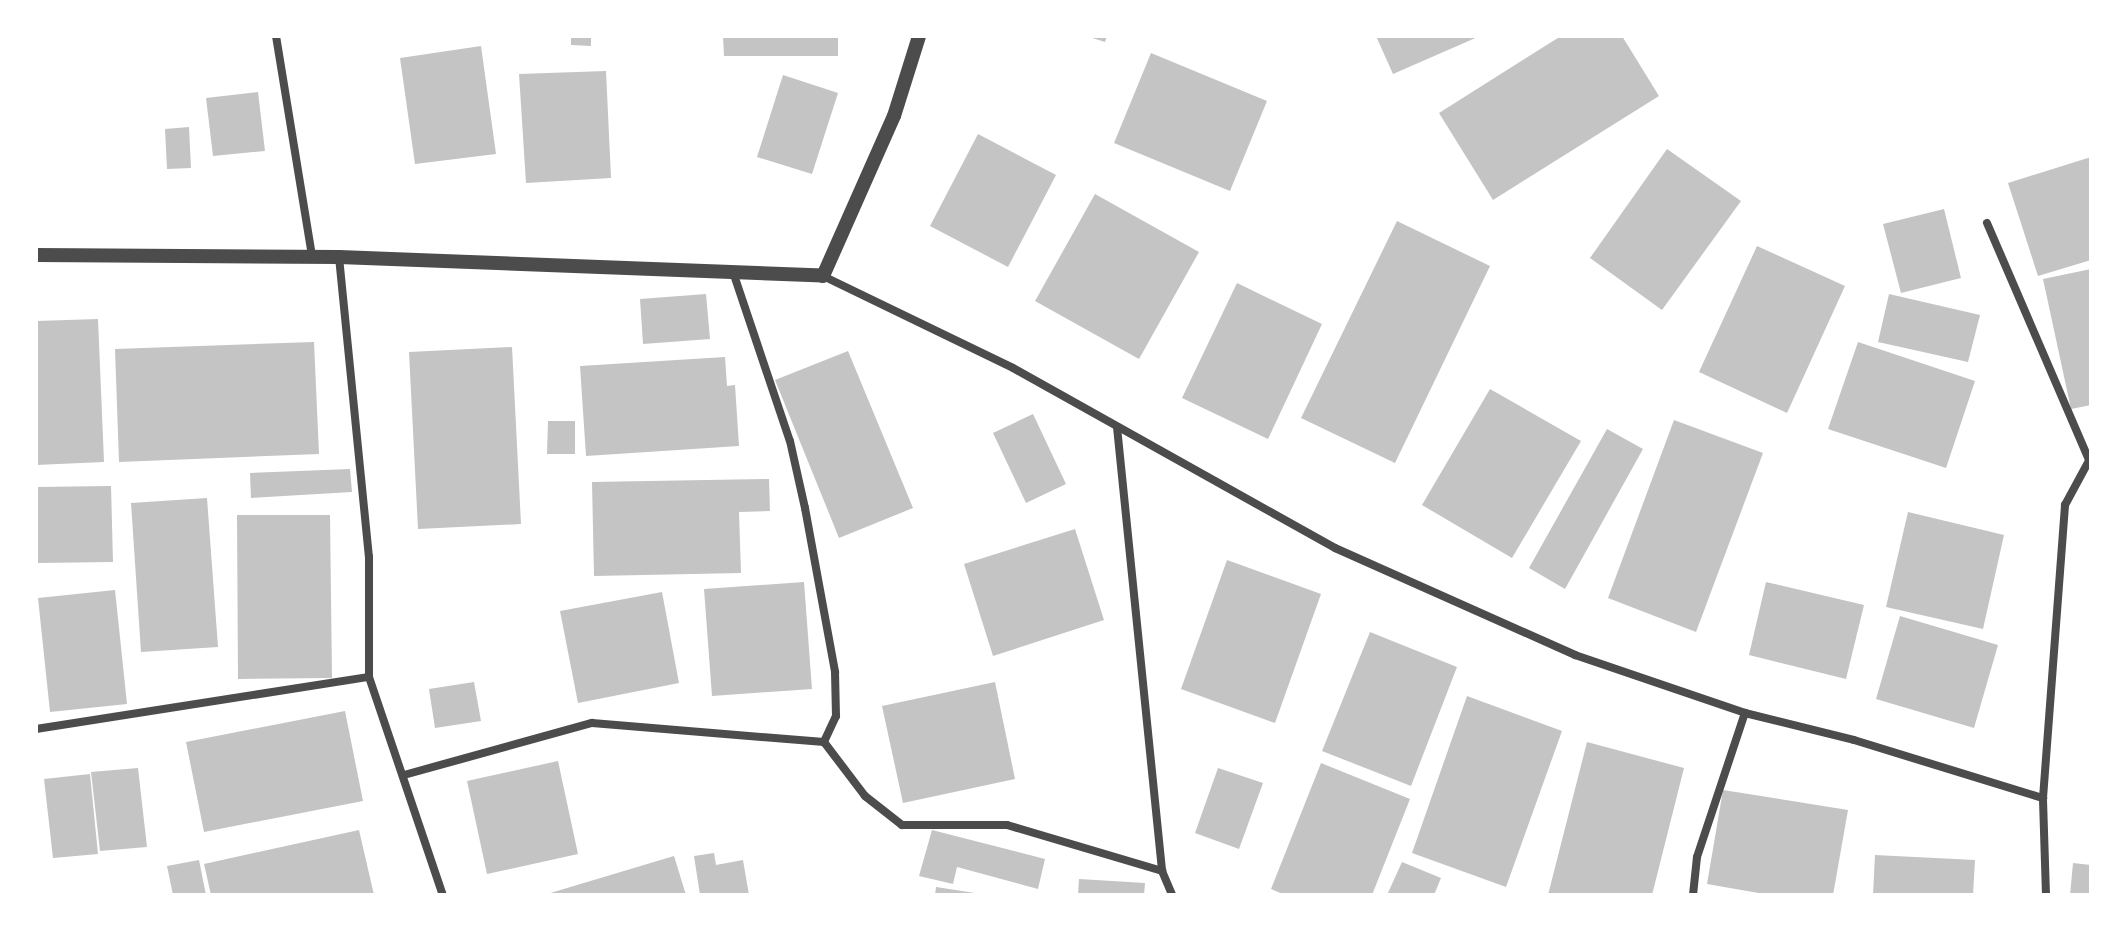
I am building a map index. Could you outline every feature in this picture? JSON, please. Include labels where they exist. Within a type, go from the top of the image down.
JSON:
[{"type":"street","points":[[276,36],[313,258]]},
{"type":"street","points":[[823,276],[894,116],[919,36]]},
{"type":"street","points":[[1987,223],[2090,457],[2065,505],[2043,798],[2046,895]]},
{"type":"street","points":[[36,255],[339,257],[823,276],[1013,368],[1335,548],[1575,655],[1745,713],[1854,740],[2043,798]]},
{"type":"street","points":[[339,257],[369,557],[369,677],[443,895]]},
{"type":"street","points":[[733,272],[790,441],[805,508],[835,672],[836,716],[824,742]]},
{"type":"street","points":[[1117,427],[1162,871],[1172,895]]},
{"type":"street","points":[[36,729],[369,677]]},
{"type":"street","points":[[1693,895],[1697,857],[1745,713]]},
{"type":"street","points":[[404,775],[592,723],[824,742],[865,796],[902,825],[1007,825],[1162,871]]},
{"type":"building","points":[[571,36],[591,36],[591,46],[571,45]]},
{"type":"building","points":[[723,36],[838,36],[838,56],[724,56]]},
{"type":"building","points":[[1086,36],[1107,36],[1105,42]]},
{"type":"building","points":[[1376,36],[1480,36],[1393,74]]},
{"type":"building","points":[[1561,36],[1622,36],[1659,96],[1493,200],[1439,113]]},
{"type":"building","points":[[481,46],[496,154],[415,164],[400,58]]},
{"type":"building","points":[[1151,53],[1267,101],[1230,191],[1114,143]]},
{"type":"building","points":[[606,71],[611,178],[526,183],[519,74]]},
{"type":"building","points":[[783,75],[838,93],[812,174],[757,157]]},
{"type":"building","points":[[258,92],[265,151],[213,156],[206,98]]},
{"type":"building","points":[[189,127],[191,168],[167,169],[165,129]]},
{"type":"building","points":[[978,134],[1056,175],[1008,267],[930,226]]},
{"type":"building","points":[[1667,149],[1741,201],[1662,310],[1590,258]]},
{"type":"building","points":[[2091,157],[2091,260],[2038,276],[2008,183]]},
{"type":"building","points":[[1095,194],[1199,252],[1139,359],[1035,301]]},
{"type":"building","points":[[1944,209],[1961,278],[1901,293],[1883,224]]},
{"type":"building","points":[[1397,221],[1490,266],[1395,463],[1301,418]]},
{"type":"building","points":[[1757,246],[1845,286],[1787,413],[1699,372]]},
{"type":"building","points":[[2091,269],[2091,405],[2071,409],[2043,279]]},
{"type":"building","points":[[1237,283],[1322,324],[1268,439],[1182,398]]},
{"type":"building","points":[[706,294],[710,339],[643,344],[640,299]]},
{"type":"building","points":[[1889,294],[1980,315],[1968,362],[1878,342]]},
{"type":"building","points":[[98,319],[104,462],[36,465],[36,321]]},
{"type":"building","points":[[314,342],[319,454],[119,462],[115,349]]},
{"type":"building","points":[[1858,342],[1975,381],[1946,468],[1828,429]]},
{"type":"building","points":[[512,347],[521,524],[418,529],[409,352]]},
{"type":"building","points":[[848,351],[913,508],[839,538],[775,380]]},
{"type":"building","points":[[725,357],[727,386],[735,385],[739,446],[586,456],[580,366]]},
{"type":"building","points":[[1490,389],[1581,441],[1512,558],[1422,505]]},
{"type":"building","points":[[1033,414],[1066,484],[1026,503],[993,433]]},
{"type":"building","points":[[1674,420],[1763,453],[1696,632],[1608,598]]},
{"type":"building","points":[[548,421],[575,421],[575,454],[547,454]]},
{"type":"building","points":[[1607,429],[1643,449],[1565,589],[1529,568]]},
{"type":"building","points":[[350,469],[352,492],[251,498],[250,473]]},
{"type":"building","points":[[769,479],[770,511],[739,512],[741,573],[594,576],[592,482]]},
{"type":"building","points":[[111,486],[113,562],[36,563],[36,487]]},
{"type":"building","points":[[207,498],[218,647],[141,652],[131,503]]},
{"type":"building","points":[[1908,512],[2004,535],[1983,629],[1886,607]]},
{"type":"building","points":[[237,515],[330,515],[332,678],[238,679]]},
{"type":"building","points":[[1075,529],[1104,620],[993,656],[964,564]]},
{"type":"building","points":[[1227,560],[1321,594],[1275,723],[1181,689]]},
{"type":"building","points":[[804,582],[812,689],[712,696],[704,589]]},
{"type":"building","points":[[1766,582],[1864,605],[1846,679],[1749,655]]},
{"type":"building","points":[[115,590],[127,704],[50,712],[38,598]]},
{"type":"building","points":[[662,592],[679,683],[578,703],[560,611]]},
{"type":"building","points":[[1900,616],[1998,645],[1974,728],[1876,699]]},
{"type":"building","points":[[1370,632],[1457,667],[1411,786],[1322,751]]},
{"type":"building","points":[[474,682],[481,721],[435,728],[429,689]]},
{"type":"building","points":[[995,682],[1015,779],[903,803],[882,706]]},
{"type":"building","points":[[1467,696],[1562,731],[1506,887],[1412,853]]},
{"type":"building","points":[[345,711],[363,801],[204,832],[186,742]]},
{"type":"building","points":[[1587,742],[1684,768],[1652,895],[1548,895]]},
{"type":"building","points":[[558,761],[578,854],[487,874],[467,781]]},
{"type":"building","points":[[1321,763],[1410,799],[1372,895],[1285,895],[1271,889]]},
{"type":"building","points":[[138,768],[147,847],[100,851],[91,772]]},
{"type":"building","points":[[1218,768],[1263,783],[1239,849],[1195,833]]},
{"type":"building","points":[[90,774],[98,854],[53,858],[44,779]]},
{"type":"building","points":[[1723,790],[1848,810],[1833,895],[1770,895],[1707,884]]},
{"type":"building","points":[[359,830],[374,895],[211,895],[204,864]]},
{"type":"building","points":[[932,830],[1045,859],[1038,889],[957,867],[953,884],[919,876]]},
{"type":"building","points":[[714,853],[716,865],[743,860],[749,895],[700,895],[694,856]]},
{"type":"building","points":[[1875,855],[1975,860],[1973,895],[1873,895]]},
{"type":"building","points":[[674,856],[686,895],[547,895],[547,894]]},
{"type":"building","points":[[199,860],[206,895],[173,895],[167,866]]},
{"type":"building","points":[[1402,862],[1441,878],[1434,895],[1387,895]]},
{"type":"building","points":[[2073,863],[2091,865],[2091,895],[2070,895]]},
{"type":"building","points":[[1079,879],[1145,883],[1144,895],[1078,895]]},
{"type":"building","points":[[936,887],[975,893],[975,895],[935,895]]}]
